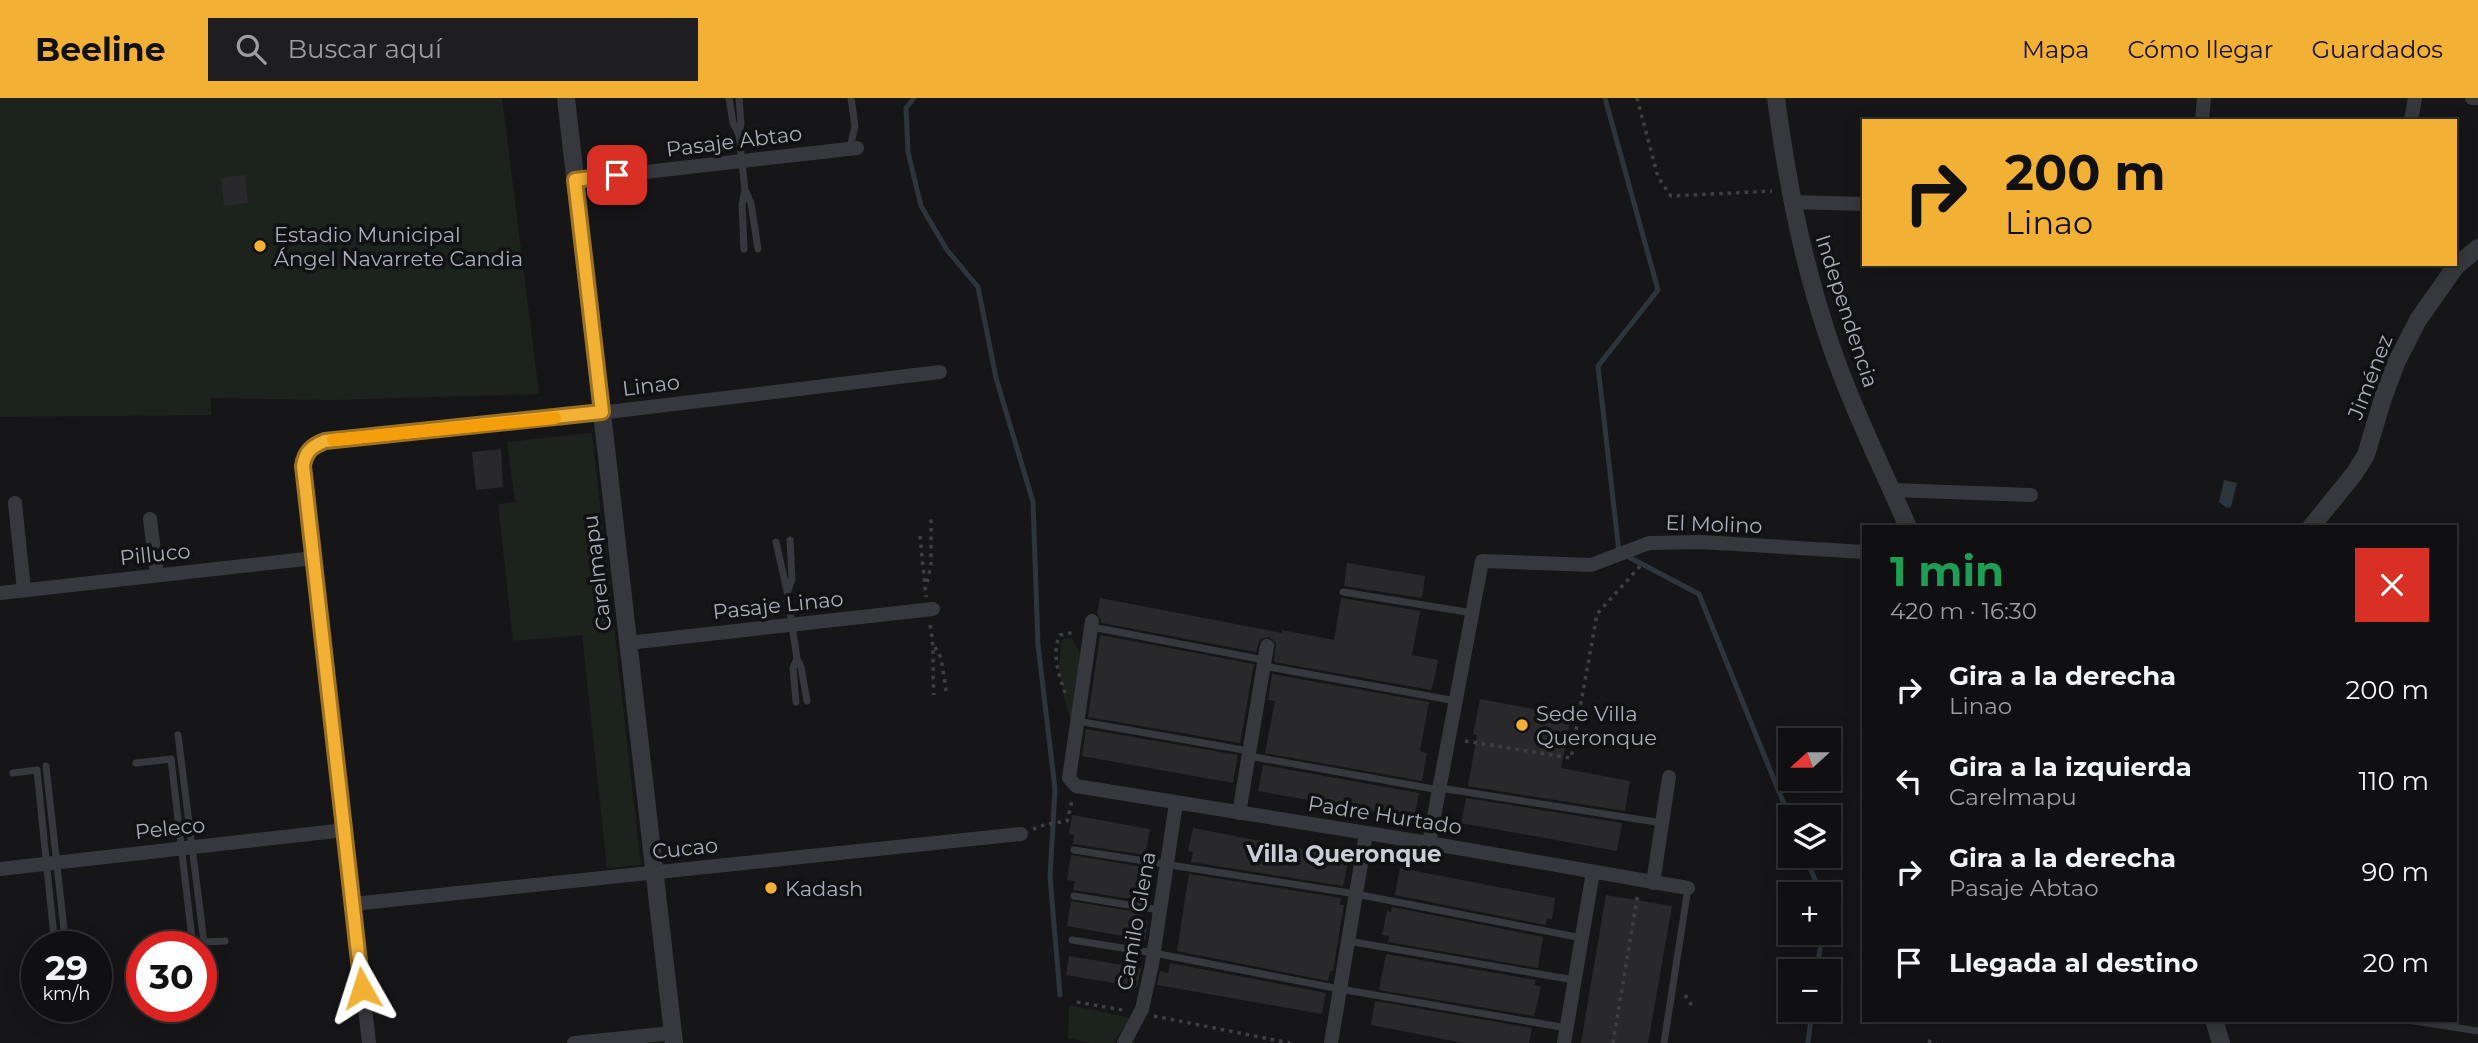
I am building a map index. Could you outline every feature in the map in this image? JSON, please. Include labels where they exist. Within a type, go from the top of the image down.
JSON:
[{"type":"street","name":"Carelmapu","points":[[566,98],[673,1038]]},
{"type":"street","name":"Independencia","points":[[1776,98],[1790,196],[1813,291],[1858,416],[1907,525]]},
{"type":"street","points":[[2202,119],[2204,98]]},
{"type":"street","points":[[2411,119],[2415,98]]},
{"type":"street","points":[[2472,98],[2478,99]]},
{"type":"street","name":"Pasaje Abtao","points":[[575,180],[853,148]]},
{"type":"street","points":[[1790,196],[1862,204]]},
{"type":"street","name":"Jiménez","points":[[2457,263],[2478,248]]},
{"type":"street","name":"Jiménez","points":[[2313,525],[2366,455],[2382,398],[2396,363],[2418,320],[2453,266]]},
{"type":"street","name":"Linao","points":[[314,558],[303,466],[307,451],[325,441],[940,372]]},
{"type":"street","points":[[1892,490],[2031,495]]},
{"type":"street","points":[[15,503],[24,590]]},
{"type":"street","points":[[149,519],[157,575]]},
{"type":"street","name":"El Molino","points":[[1473,613],[1482,561],[1591,565],[1649,543],[1701,542],[1862,552]]},
{"type":"street","points":[[314,558],[369,1043]]},
{"type":"street","name":"Pilluco","points":[[0,593],[314,558]]},
{"type":"street","name":"Pasaje Linao","points":[[628,643],[930,610]]},
{"type":"street","points":[[1429,843],[1473,613]]},
{"type":"street","points":[[1076,786],[1069,778],[1091,624]]},
{"type":"street","points":[[1239,813],[1265,657]]},
{"type":"street","points":[[1647,882],[1662,823],[1669,778]]},
{"type":"street","name":"Padre Hurtado","points":[[1076,786],[1688,888]]},
{"type":"street","name":"Camilo Glena","points":[[1124,1043],[1140,1013],[1154,953],[1176,803]]},
{"type":"street","name":"Peleco","points":[[0,869],[345,830]]},
{"type":"street","name":"Cucao","points":[[353,904],[1021,834]]},
{"type":"street","points":[[1331,1043],[1366,834]]},
{"type":"street","points":[[1566,1036],[1593,872]]},
{"type":"street","points":[[2215,1022],[2221,1043]]},
{"type":"street","points":[[575,1043],[673,1038]]},
{"type":"lane","points":[[729,98],[733,123],[739,135]]},
{"type":"lane","points":[[739,98],[741,161],[758,249]]},
{"type":"lane","points":[[850,98],[855,126],[853,148]]},
{"type":"lane","points":[[744,249],[742,205],[745,190]]},
{"type":"lane","points":[[787,591],[792,579],[790,540]]},
{"type":"lane","points":[[776,542],[807,701]]},
{"type":"lane","points":[[1343,592],[1473,613]]},
{"type":"lane","points":[[1091,624],[1265,657],[1456,701]]},
{"type":"lane","points":[[796,702],[793,668],[797,659]]},
{"type":"lane","points":[[1076,722],[1440,789],[1662,823]]},
{"type":"lane","points":[[178,736],[192,931]]},
{"type":"lane","points":[[136,763],[171,759],[204,942],[225,941]]},
{"type":"lane","points":[[46,766],[54,931]]},
{"type":"lane","points":[[13,773],[37,770],[63,931]]},
{"type":"lane","points":[[1074,850],[1356,894],[1582,938]]},
{"type":"lane","points":[[1664,1043],[1688,888]]},
{"type":"lane","points":[[1074,896],[1160,910]]},
{"type":"lane","points":[[1072,940],[1340,989],[1566,1036]]},
{"type":"lane","points":[[1348,941],[1575,980]]},
{"type":"lane","points":[[2421,1022],[2478,1031]]},
{"type":"path","points":[[1637,98],[1658,177],[1671,196],[1790,196]]},
{"type":"path","points":[[925,588],[931,565],[930,517]]},
{"type":"path","points":[[920,537],[934,647],[934,695]]},
{"type":"path","points":[[1449,738],[1571,758],[1597,614],[1622,587]]},
{"type":"path","points":[[1076,722],[1058,669],[1057,641],[1060,635],[1071,631],[1081,634],[1088,646]]},
{"type":"path","points":[[934,647],[941,658],[947,696]]},
{"type":"path","points":[[1047,824],[1067,821],[1076,786]]},
{"type":"path","points":[[1613,1043],[1647,882]]},
{"type":"path","points":[[1077,1002],[1290,1043]]},
{"type":"path","points":[[1928,1041],[1937,1043]]},
{"type":"shaded area","name":"Estadio Municipal Ángel Navarrete Candia","points":[[0,98],[502,98],[539,394],[333,400],[211,398],[211,415],[0,417]]},
{"type":"shaded area","points":[[592,433],[641,865],[607,868],[582,635],[513,641],[498,504],[515,502],[507,442]]},
{"type":"shaded area","points":[[2224,480],[2237,483],[2231,507],[2227,508],[2219,502]]},
{"type":"shaded area","points":[[1072,638],[1079,651],[1080,660],[1072,724],[1063,693],[1059,660],[1063,639]]},
{"type":"shaded area","points":[[1069,1005],[1130,1018],[1113,1043],[1092,1043],[1068,1038]]},
{"type":"building","points":[[245,175],[248,203],[224,206],[221,178]]},
{"type":"building","points":[[501,449],[503,487],[476,490],[472,452]]},
{"type":"building","points":[[1347,563],[1425,576],[1422,598],[1344,586]]},
{"type":"building","points":[[1100,598],[1282,633],[1282,630],[1334,640],[1341,598],[1420,611],[1412,655],[1438,660],[1434,681],[1431,690],[1274,662],[1276,643],[1269,637],[1260,639],[1256,652],[1102,623],[1097,613]]},
{"type":"building","points":[[1100,635],[1254,664],[1240,743],[1088,717]]},
{"type":"building","points":[[1272,674],[1429,702],[1420,751],[1427,753],[1422,781],[1265,753],[1275,701],[1268,700]]},
{"type":"building","points":[[1480,699],[1571,716],[1561,768],[1630,781],[1625,811],[1468,786],[1477,735],[1473,734]]},
{"type":"building","points":[[1086,729],[1238,755],[1233,783],[1082,756]]},
{"type":"building","points":[[1263,765],[1419,793],[1414,819],[1258,791]]},
{"type":"building","points":[[1466,798],[1622,823],[1617,851],[1461,823]]},
{"type":"building","points":[[1072,815],[1150,829],[1145,855],[1073,844],[1074,835],[1069,834]]},
{"type":"building","points":[[1193,828],[1349,858],[1343,886],[1191,862],[1193,852],[1188,851]]},
{"type":"building","points":[[1071,855],[1143,867],[1142,873],[1148,874],[1144,901],[1073,890],[1075,881],[1067,880]]},
{"type":"building","points":[[1400,868],[1555,898],[1552,919],[1547,918],[1546,925],[1395,895]]},
{"type":"building","points":[[1189,874],[1341,898],[1340,905],[1344,905],[1333,971],[1330,971],[1328,981],[1177,951]]},
{"type":"building","points":[[1606,895],[1672,906],[1648,1043],[1581,1043]]},
{"type":"building","points":[[1071,901],[1142,913],[1141,919],[1148,921],[1145,940],[1067,926]]},
{"type":"building","points":[[1392,907],[1543,937],[1538,968],[1388,942],[1389,936],[1382,935],[1387,911],[1391,912]]},
{"type":"building","points":[[1386,954],[1536,980],[1534,985],[1541,987],[1534,1016],[1379,990]]},
{"type":"building","points":[[1069,956],[1141,968],[1137,987],[1066,975]]},
{"type":"building","points":[[1170,963],[1326,993],[1322,1014],[1157,985],[1160,971],[1168,973]]},
{"type":"building","points":[[1375,1001],[1532,1028],[1529,1043],[1464,1043],[1371,1025]]},
{"type":"waterway","points":[[914,98],[906,108],[908,152],[921,206],[947,250],[978,287],[996,378],[1033,502],[1038,645],[1055,789],[1050,877],[1060,995]]},
{"type":"waterway","points":[[1605,98],[1658,290],[1598,366],[1619,552],[1699,594],[1784,805]]},
{"type":"waterway","points":[[1810,868],[1816,882]]},
{"type":"waterway","points":[[1819,959],[1820,945]]},
{"type":"waterway","points":[[1808,1043],[1811,1022]]},
{"type":"slow traffic","points":[[333,440],[555,418]]},
{"type":"place","name":"Estadio Municipal Ángel Navarrete Candia","points":[[260,246]]},
{"type":"place","name":"Sede Villa Queronque","points":[[1522,725]]},
{"type":"place","name":"Kadash","points":[[771,888]]},
{"type":"district","name":"Villa Queronque","points":[[1344,854]]},
{"type":"route","points":[[362,988],[304,457],[307,451],[325,441],[602,412],[575,180],[617,175]]}]
